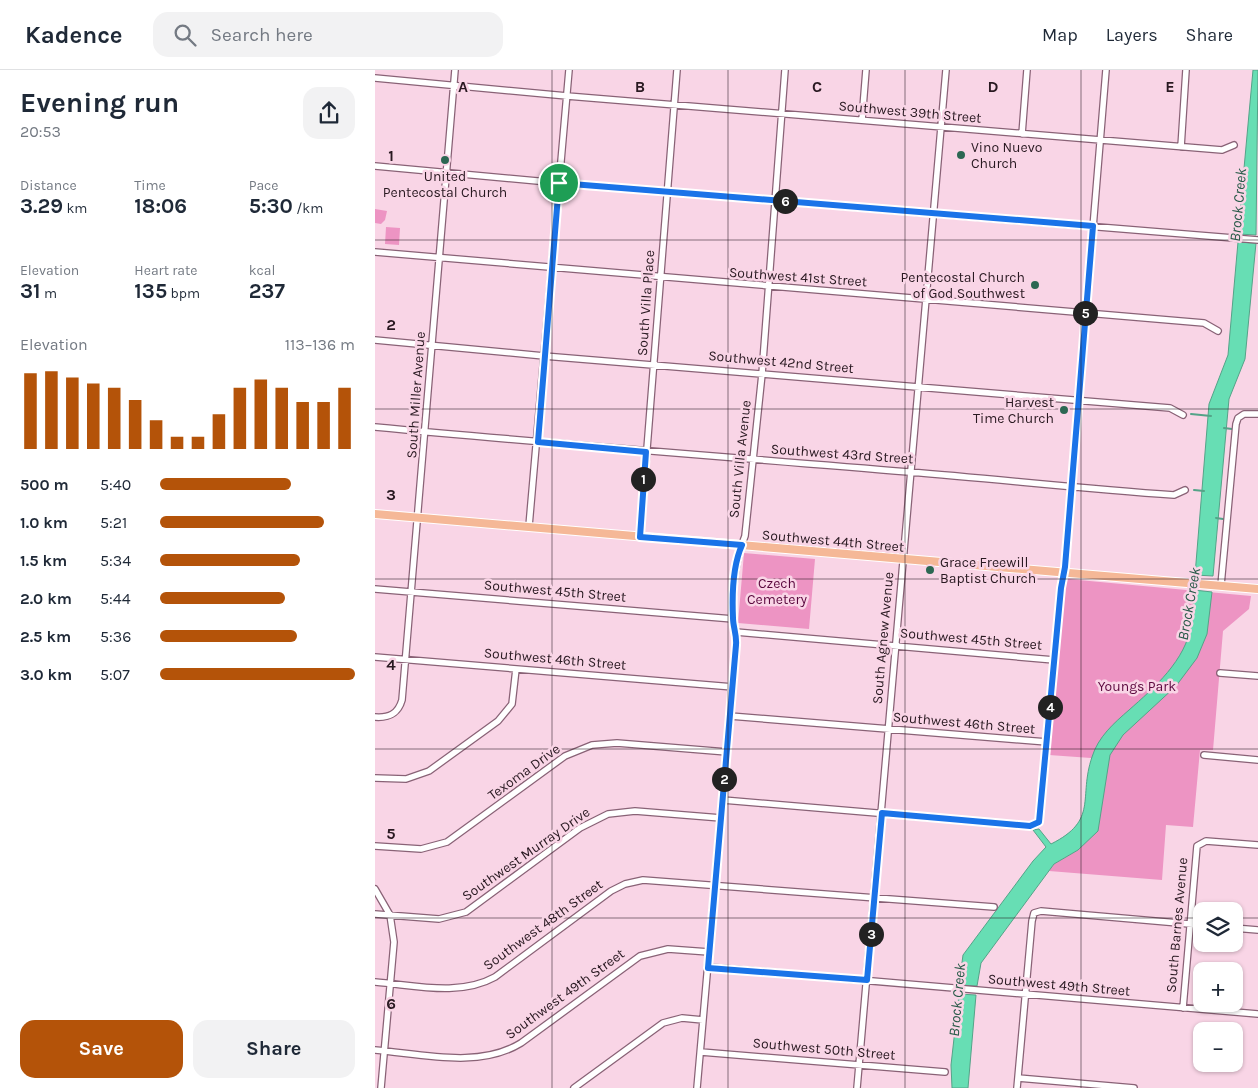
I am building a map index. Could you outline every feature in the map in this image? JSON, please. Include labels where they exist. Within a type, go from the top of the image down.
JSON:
[{"type":"main road","name":"Southwest 44th Street","points":[[375,514],[1258,589]]},
{"type":"street","name":"South Miller Avenue","points":[[375,717],[390,716],[398,710],[401,704],[426,432],[431,344],[455,70]]},
{"type":"street","points":[[529,526],[538,442],[569,70]]},
{"type":"street","name":"South Villa Place","points":[[640,537],[677,70]]},
{"type":"street","name":"South Villa Avenue","points":[[697,1088],[733,687],[736,632],[733,619],[738,554],[745,536],[762,374],[785,70]]},
{"type":"street","points":[[862,120],[866,70]]},
{"type":"street","name":"South Agnew Avenue","points":[[857,1088],[946,70]]},
{"type":"street","points":[[1021,134],[1027,70]]},
{"type":"street","points":[[723,800],[1030,826],[1037,824],[1040,818],[1064,573],[1106,70]]},
{"type":"street","points":[[1181,147],[1186,70]]},
{"type":"street","name":"Southwest 39th Street","points":[[375,78],[1099,141],[1222,150],[1234,145]]},
{"type":"street","points":[[375,166],[559,183],[1258,240]]},
{"type":"street","name":"Southwest 41st Street","points":[[375,252],[552,269],[926,299],[1204,324],[1218,331]]},
{"type":"street","name":"Southwest 42nd Street","points":[[375,340],[1170,408],[1183,415]]},
{"type":"street","points":[[1221,585],[1236,424],[1238,418],[1244,414],[1258,414]]},
{"type":"street","name":"Southwest 43rd Street","points":[[375,427],[646,452],[911,472],[1070,488],[1174,495],[1185,490]]},
{"type":"street","name":"Southwest 45th Street","points":[[375,588],[733,619]]},
{"type":"street","name":"Southwest 45th Street","points":[[736,632],[1054,660]]},
{"type":"street","name":"Southwest 46th Street","points":[[375,657],[733,687]]},
{"type":"street","points":[[375,778],[406,779],[423,774],[498,721],[512,704],[516,668]]},
{"type":"street","points":[[1220,672],[1258,676]]},
{"type":"street","name":"Southwest 46th Street","points":[[730,716],[1047,742]]},
{"type":"street","name":"Texoma Drive","points":[[375,846],[421,849],[447,842],[565,756],[592,744],[617,743],[727,752]]},
{"type":"street","points":[[1204,755],[1258,760]]},
{"type":"street","name":"Southwest Murray Drive","points":[[375,914],[439,919],[466,912],[581,828],[608,814],[635,811],[721,818]]},
{"type":"street","name":"South Barnes Avenue","points":[[1183,1008],[1195,855],[1199,844],[1206,841],[1258,845]]},
{"type":"street","name":"Southwest 48th Street","points":[[375,982],[457,989],[473,986],[495,977],[619,886],[634,881],[652,879],[995,907]]},
{"type":"street","points":[[375,889],[390,915],[394,949],[381,1088]]},
{"type":"street","points":[[1017,1088],[1031,921],[1034,913],[1041,911],[1193,924]]},
{"type":"street","points":[[1243,929],[1258,930]]},
{"type":"street","name":"Southwest 49th Street","points":[[375,1050],[473,1058],[500,1054],[521,1043],[640,956],[668,949],[709,952]]},
{"type":"street","name":"Southwest 49th Street","points":[[708,968],[1258,1014]]},
{"type":"street","points":[[574,1088],[663,1023],[682,1018],[703,1020]]},
{"type":"street","name":"Southwest 50th Street","points":[[701,1052],[945,1072]]},
{"type":"street","points":[[1018,1078],[1134,1088]]},
{"type":"green space","points":[[375,209],[387,211],[385,220],[381,224],[375,223]]},
{"type":"green space","points":[[386,227],[400,228],[399,245],[385,244]]},
{"type":"green space","name":"Czech Cemetery","points":[[744,553],[815,559],[809,629],[738,623]]},
{"type":"green space","name":"Youngs Park","points":[[1068,579],[1251,596],[1249,609],[1223,631],[1213,750],[1200,750],[1193,827],[1166,825],[1162,880],[1049,871],[1054,864],[1078,850],[1107,764],[1091,758],[1049,755],[1064,585]]},
{"type":"shaded area","name":"Brock Creek","points":[[1253,70],[1258,70],[1256,235],[1238,234]]},
{"type":"shaded area","name":"Brock Creek","points":[[1238,242],[1256,243],[1245,359],[1229,399],[1213,576],[1195,575],[1209,404],[1228,355]]},
{"type":"shaded area","name":"Brock Creek","points":[[1194,590],[1212,592],[1207,634],[1197,658],[1176,686],[1123,735],[1110,755],[1098,831],[1078,850],[1054,864],[981,963],[977,986],[959,985],[963,955],[1033,861],[1046,847],[1033,830],[1039,829],[1051,844],[1076,826],[1084,807],[1088,772],[1098,743],[1112,725],[1158,683],[1183,650],[1191,625]]},
{"type":"shaded area","name":"Brock Creek","points":[[959,994],[976,995],[968,1088],[952,1088],[951,1065]]},
{"type":"waterway","points":[[1191,414],[1211,416]]},
{"type":"waterway","points":[[1224,428],[1232,429]]},
{"type":"waterway","points":[[1194,490],[1204,491]]},
{"type":"waterway","points":[[1216,518],[1223,519]]},
{"type":"place","name":"Vino Nuevo Church","points":[[961,155]]},
{"type":"place","name":"United Pentecostal Church","points":[[445,160]]},
{"type":"place","name":"Pentecostal Church of God Southwest","points":[[1035,285]]},
{"type":"place","name":"Harvest Time Church","points":[[1064,410]]},
{"type":"place","name":"Grace Freewill Baptist Church","points":[[930,570]]},
{"type":"route","points":[[559,183],[1093,226],[1077,401],[1065,567],[1061,588],[1039,822],[1030,826],[882,813],[867,980],[708,968],[737,638],[733,619],[734,592],[738,554],[742,545],[640,537],[646,452],[538,442],[559,183]]}]
